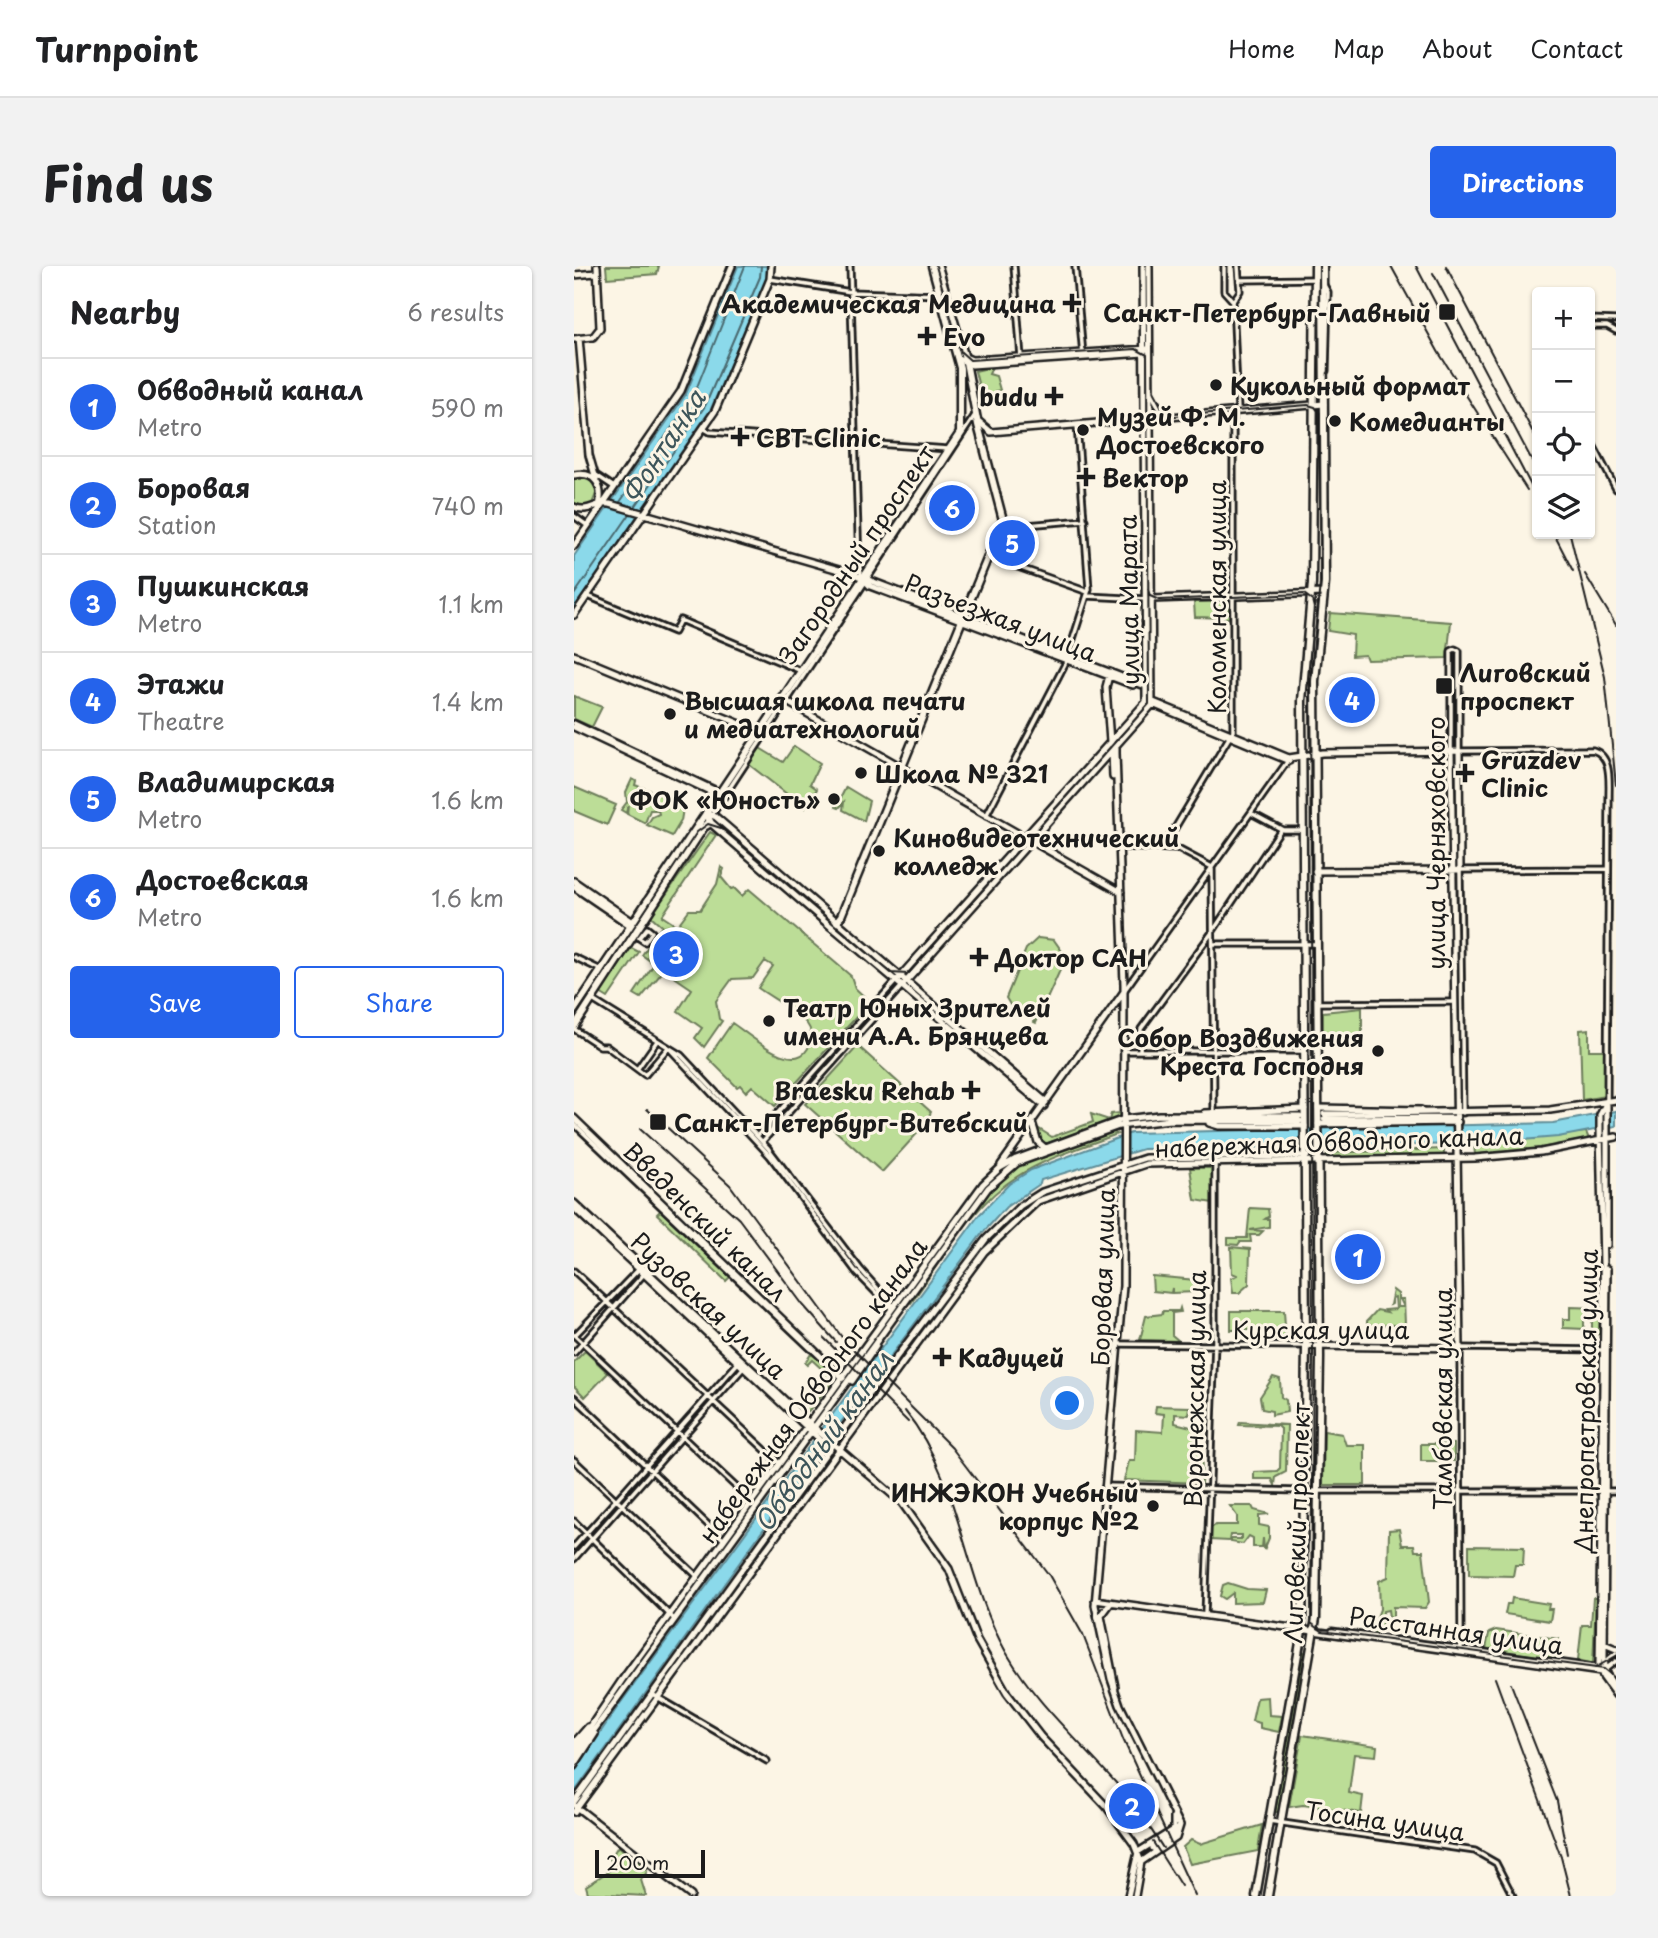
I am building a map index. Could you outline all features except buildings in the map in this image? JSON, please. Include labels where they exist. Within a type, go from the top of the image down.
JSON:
[{"type":"main road","points":[[708,819],[835,924],[1003,520],[976,417],[974,393],[932,266]]},
{"type":"main road","points":[[938,266],[963,360],[962,434]]},
{"type":"main road","points":[[1312,1155],[1321,1122],[1318,1108],[1316,1003],[1315,669],[1324,593],[1320,402],[1314,396],[1315,266]]},
{"type":"main road","points":[[1312,1155],[1303,1123],[1303,679],[1311,594],[1320,402],[1324,376],[1324,266]]},
{"type":"main road","points":[[961,395],[966,390],[974,393]]},
{"type":"main road","points":[[962,413],[967,417],[976,417]]},
{"type":"main road","name":"Загородный проспект","points":[[574,1028],[636,927],[708,819],[719,794],[962,434]]},
{"type":"main road","name":"Загородный проспект","points":[[574,1010],[601,970],[636,927],[708,819]]},
{"type":"main road","name":"Лиговский проспект","points":[[1256,1896],[1302,1631],[1312,1155]]},
{"type":"main road","name":"Лиговский проспект","points":[[1268,1896],[1315,1631],[1319,1347],[1312,1155]]},
{"type":"main road","points":[[1299,1653],[1306,1649],[1311,1656]]},
{"type":"street","points":[[574,546],[681,391],[732,266]]},
{"type":"street","points":[[574,615],[641,514],[715,411],[770,279],[771,266]]},
{"type":"street","points":[[850,266],[859,566],[865,581]]},
{"type":"street","points":[[1014,266],[1021,359]]},
{"type":"street","points":[[1075,266],[1083,354]]},
{"type":"street","name":"улица Марата","points":[[763,1142],[1114,749],[1150,702],[1143,266]]},
{"type":"street","name":"улица Марата","points":[[1147,419],[1151,393],[1146,350],[1149,266]]},
{"type":"street","points":[[1224,266],[1224,291],[1233,299],[1240,291],[1238,266]]},
{"type":"street","points":[[574,275],[596,270],[600,328],[593,337],[576,339],[589,456],[605,504]]},
{"type":"street","points":[[770,279],[851,292],[940,295]]},
{"type":"street","points":[[1240,280],[1315,279]]},
{"type":"street","name":"Коломенская улица","points":[[1166,848],[1232,737],[1235,411],[1233,299]]},
{"type":"street","points":[[1595,320],[1616,320]]},
{"type":"street","points":[[1595,326],[1606,326],[1616,331]]},
{"type":"street","points":[[963,360],[1021,359],[1146,350]]},
{"type":"street","name":"улица Марата","points":[[1151,393],[1164,418]]},
{"type":"street","points":[[962,434],[976,417],[991,432],[1320,402]]},
{"type":"street","points":[[986,816],[1067,659],[1088,594],[1077,425]]},
{"type":"street","points":[[703,428],[710,432],[949,450]]},
{"type":"street","name":"Загородный проспект","points":[[708,819],[962,434]]},
{"type":"street","points":[[1595,449],[1616,489]]},
{"type":"street","points":[[582,474],[589,456]]},
{"type":"street","points":[[574,475],[595,477],[599,474],[614,486]]},
{"type":"street","points":[[574,508],[587,510],[605,504]]},
{"type":"street","name":"Разъезжая улица","points":[[605,504],[851,573],[865,581],[1149,689]]},
{"type":"street","points":[[574,516],[588,526]]},
{"type":"street","points":[[1016,526],[1084,520]]},
{"type":"street","points":[[1004,562],[1088,594],[1149,599],[1324,593]]},
{"type":"street","points":[[588,596],[674,632],[680,620],[801,671]]},
{"type":"street","name":"улица Черняховского","points":[[1455,649],[1459,651],[1461,936],[1458,1118],[1453,1002],[1451,751],[1451,651],[1455,649]]},
{"type":"street","points":[[574,655],[760,732]]},
{"type":"street","points":[[1109,674],[1106,700],[1110,743],[1114,749],[1123,993],[1124,1122]]},
{"type":"street","points":[[1451,693],[1459,693]]},
{"type":"street","points":[[784,700],[1119,892]]},
{"type":"street","points":[[1150,702],[1288,760],[1302,759],[1315,753],[1596,751],[1605,760],[1608,772],[1607,1102]]},
{"type":"street","name":"улица Марата","points":[[757,1136],[1110,743],[1150,702]]},
{"type":"street","points":[[1451,724],[1459,724]]},
{"type":"street","points":[[574,725],[719,794]]},
{"type":"street","points":[[988,1188],[1288,760]]},
{"type":"street","points":[[1251,813],[1280,829],[1303,830]]},
{"type":"street","points":[[1140,1051],[1141,1029],[1213,931],[1280,829]]},
{"type":"street","points":[[1118,847],[1183,851],[1212,867]]},
{"type":"street","points":[[1212,867],[1214,1112]]},
{"type":"street","points":[[1315,871],[1608,869]]},
{"type":"street","points":[[574,881],[636,927]]},
{"type":"street","points":[[574,887],[636,927]]},
{"type":"street","points":[[835,924],[1045,1104]]},
{"type":"street","points":[[1453,936],[1461,936]]},
{"type":"street","points":[[1213,944],[1316,944]]},
{"type":"street","points":[[1453,955],[1461,955]]},
{"type":"street","points":[[574,957],[601,970]]},
{"type":"street","points":[[591,999],[677,1052],[763,1142],[894,1309]]},
{"type":"street","points":[[1316,1003],[1461,1002]]},
{"type":"street","points":[[574,1028],[600,1046],[606,1046],[645,1076],[668,1048]]},
{"type":"street","points":[[848,1034],[854,1040]]},
{"type":"street","points":[[638,1069],[657,1041]]},
{"type":"street","points":[[668,1048],[757,1142],[806,1200],[857,1273],[894,1309]]},
{"type":"street","points":[[1123,1051],[1304,1051]]},
{"type":"street","points":[[793,1096],[800,1101]]},
{"type":"street","name":"набережная Обводного канала","points":[[1321,1122],[1427,1112],[1458,1118],[1562,1110],[1616,1100]]},
{"type":"street","name":"Днепропетровская улица","points":[[1602,1668],[1606,1311],[1603,1114],[1607,1102]]},
{"type":"street","points":[[1318,1108],[1407,1108],[1427,1112]]},
{"type":"street","points":[[1191,1115],[1305,1109]]},
{"type":"street","name":"набережная Обводного канала","points":[[574,1758],[698,1577],[780,1464],[813,1429],[843,1378],[983,1184],[1000,1168],[1045,1148],[1124,1122],[1191,1115],[1303,1123]]},
{"type":"street","points":[[1321,1122],[1458,1118]]},
{"type":"street","name":"Тамбовская улица","points":[[1458,1118],[1461,1651]]},
{"type":"street","name":"Введенский канал","points":[[574,1121],[843,1378]]},
{"type":"street","name":"набережная Обводного канала","points":[[574,1751],[590,1725],[836,1399],[886,1327],[894,1309],[988,1188],[1017,1163],[1124,1122],[1203,1121],[1219,1126],[1303,1123]]},
{"type":"street","points":[[1032,1122],[1038,1142],[1045,1148]]},
{"type":"street","name":"Боровая улица","points":[[1124,1122],[1123,1286],[1095,1600],[1116,1692],[1173,1815],[1175,1829],[1172,1835],[1158,1845]]},
{"type":"street","points":[[757,1136],[757,1142]]},
{"type":"street","name":"набережная Обводного канала","points":[[575,1807],[831,1445],[992,1233],[1035,1195],[1151,1157],[1312,1155],[1458,1159],[1541,1152],[1616,1137]]},
{"type":"street","points":[[757,1142],[763,1142]]},
{"type":"street","name":"набережная Обводного канала","points":[[1123,1168],[1312,1155]]},
{"type":"street","name":"Воронежская улица","points":[[1205,1617],[1214,1345],[1215,1162]]},
{"type":"street","name":"Рузовская улица","points":[[574,1203],[645,1268],[742,1364]]},
{"type":"street","name":"Рузовская улица","points":[[574,1209],[813,1429],[892,1493],[921,1528],[949,1569],[979,1644],[1007,1693],[1041,1737],[1106,1806],[1139,1857]]},
{"type":"street","points":[[574,1353],[582,1344],[614,1309],[645,1276],[645,1268],[637,1268],[574,1336],[582,1344],[682,1438],[752,1503]]},
{"type":"street","points":[[574,1271],[780,1464]]},
{"type":"street","points":[[1606,1311],[1616,1311]]},
{"type":"street","name":"Курская улица","points":[[1118,1344],[1605,1350]]},
{"type":"street","points":[[574,1547],[708,1396],[742,1364]]},
{"type":"street","points":[[574,1559],[714,1402],[742,1364]]},
{"type":"street","points":[[836,1399],[845,1381],[843,1378]]},
{"type":"street","points":[[574,1396],[725,1540]]},
{"type":"street","points":[[574,1460],[698,1577]]},
{"type":"street","points":[[1105,1486],[1305,1491],[1616,1491]]},
{"type":"street","name":"Днепропетровская улица","points":[[1602,1668],[1604,1491]]},
{"type":"street","points":[[574,1521],[672,1617]]},
{"type":"street","name":"Расстанная улица","points":[[1095,1600],[1302,1631],[1602,1668]]},
{"type":"street","name":"Боровая улица","points":[[1110,1604],[1101,1616],[1116,1692]]},
{"type":"street","points":[[1602,1668],[1616,1651],[1604,1644]]},
{"type":"street","points":[[1602,1668],[1616,1661]]},
{"type":"street","points":[[1602,1668],[1616,1689]]},
{"type":"street","points":[[1602,1668],[1616,1695]]},
{"type":"street","points":[[655,1696],[767,1761]]},
{"type":"street","points":[[574,1744],[590,1725]]},
{"type":"street","points":[[574,1766],[598,1725]]},
{"type":"street","points":[[575,1807],[691,1896]]},
{"type":"street","points":[[1128,1896],[1139,1857],[1179,1834],[1180,1823],[1173,1815]]},
{"type":"street","name":"Тосина улица","points":[[1269,1821],[1475,1851],[1496,1863],[1513,1896]]},
{"type":"street","points":[[1135,1896],[1139,1857]]},
{"type":"green space","points":[[606,266],[659,266],[657,274],[607,278]]},
{"type":"green space","points":[[992,367],[989,374],[996,376],[1000,390],[996,391],[994,401],[983,403],[975,371]]},
{"type":"green space","points":[[584,477],[591,481],[597,491],[592,504],[583,506],[574,503],[574,479]]},
{"type":"green space","points":[[1194,602],[1229,602],[1229,618],[1195,617]]},
{"type":"green space","points":[[1330,613],[1451,622],[1447,658],[1367,660],[1365,655],[1352,656],[1353,635],[1328,631]]},
{"type":"green space","points":[[574,696],[602,707],[592,727],[574,719]]},
{"type":"green space","points":[[794,746],[820,763],[810,784],[817,789],[805,808],[747,763],[758,747],[783,762]]},
{"type":"green space","points":[[632,779],[636,781],[635,785],[684,803],[681,821],[672,836],[647,825],[652,817],[659,814],[658,810],[650,810],[645,823],[627,814],[628,805],[626,813],[621,810],[627,802],[626,792]]},
{"type":"green space","points":[[574,787],[616,805],[607,825],[574,811]]},
{"type":"green space","points":[[846,787],[869,801],[864,821],[843,810],[844,802],[839,808],[836,807]]},
{"type":"green space","points":[[710,832],[716,835],[662,916],[677,926],[689,910],[700,910],[717,884],[721,867],[724,869],[721,877],[731,889],[734,888],[742,896],[749,889],[851,976],[855,988],[870,1002],[775,1106],[752,1086],[746,1092],[740,1085],[737,1087],[708,1058],[732,1023],[772,1051],[784,1056],[804,1054],[811,1039],[807,1024],[758,988],[773,966],[765,961],[753,978],[732,979],[716,1001],[719,1019],[722,1021],[704,1047],[695,1038],[702,1028],[678,1011],[692,989],[664,970],[641,998],[634,994],[654,964],[642,955],[662,926],[651,916]]},
{"type":"green space","points":[[1038,938],[1054,940],[1066,957],[1036,1023],[1037,1013],[1027,1016],[1015,1013],[1006,998],[1026,949]]},
{"type":"green space","points":[[631,948],[639,952],[608,998],[600,993]]},
{"type":"green space","points":[[1362,1008],[1362,1036],[1347,1041],[1347,1046],[1335,1046],[1332,1038],[1323,1033],[1323,1012]]},
{"type":"green space","points":[[1589,1029],[1589,1050],[1606,1050],[1605,1096],[1582,1100],[1580,1030]]},
{"type":"green space","points":[[858,1046],[931,1112],[923,1127],[882,1172],[805,1104]]},
{"type":"green space","points":[[1120,1113],[1118,1118],[1045,1144],[1041,1142],[1036,1127],[1052,1137],[1093,1122],[1091,1114],[1109,1120],[1111,1114]]},
{"type":"green space","points":[[1110,1130],[1117,1134],[1041,1163],[1001,1188],[972,1217],[911,1303],[908,1301],[997,1181],[1018,1165]]},
{"type":"green space","points":[[1586,1132],[1589,1139],[1535,1149],[1475,1155],[1474,1144]]},
{"type":"green space","points":[[1444,1149],[1444,1156],[1327,1158],[1327,1153]]},
{"type":"green space","points":[[1190,1168],[1213,1168],[1213,1203],[1195,1200]]},
{"type":"green space","points":[[1250,1208],[1268,1209],[1269,1216],[1265,1219],[1269,1219],[1269,1227],[1250,1230],[1263,1231],[1259,1235],[1250,1235],[1251,1242],[1228,1244],[1228,1238],[1247,1238]]},
{"type":"green space","points":[[661,1210],[730,1277],[726,1281],[657,1214]]},
{"type":"green space","points":[[1231,1247],[1250,1249],[1249,1284],[1239,1293],[1233,1293],[1231,1278],[1237,1275],[1232,1273]]},
{"type":"green space","points":[[1152,1276],[1196,1280],[1196,1292],[1172,1293],[1172,1288],[1171,1293],[1153,1291]]},
{"type":"green space","points":[[1393,1290],[1398,1294],[1398,1307],[1404,1307],[1400,1299],[1404,1299],[1405,1325],[1367,1325],[1367,1321],[1377,1310],[1387,1312],[1385,1310],[1396,1309],[1395,1297],[1390,1305]]},
{"type":"green space","points":[[1570,1307],[1600,1308],[1599,1334],[1592,1334],[1592,1319],[1584,1319],[1584,1329],[1563,1328],[1563,1319],[1570,1319]]},
{"type":"green space","points":[[1180,1308],[1181,1312],[1172,1313],[1172,1335],[1179,1341],[1140,1340],[1146,1316],[1162,1314],[1163,1311],[1179,1311]]},
{"type":"green space","points":[[1231,1311],[1284,1311],[1286,1341],[1257,1339],[1256,1330],[1231,1330]]},
{"type":"green space","points":[[585,1351],[608,1373],[585,1397],[574,1386],[574,1362]]},
{"type":"green space","points":[[811,1354],[823,1362],[836,1378],[806,1414],[794,1405],[824,1371],[812,1360],[807,1365],[805,1363]]},
{"type":"green space","points":[[1273,1377],[1280,1379],[1281,1397],[1286,1400],[1287,1412],[1272,1415],[1272,1411],[1262,1409],[1260,1397]]},
{"type":"green space","points":[[1156,1406],[1190,1407],[1189,1415],[1175,1414],[1175,1423],[1203,1430],[1201,1483],[1124,1480],[1129,1461],[1135,1461],[1136,1430],[1163,1432],[1164,1414],[1155,1413]]},
{"type":"green space","points":[[1240,1422],[1287,1425],[1286,1472],[1276,1477],[1275,1485],[1272,1479],[1254,1479],[1254,1472],[1277,1471],[1280,1468],[1281,1429],[1278,1426],[1239,1425]]},
{"type":"green space","points":[[1324,1431],[1342,1434],[1346,1445],[1365,1445],[1365,1485],[1323,1485]]},
{"type":"green space","points":[[1421,1444],[1454,1444],[1454,1461],[1421,1461]]},
{"type":"green space","points":[[1230,1506],[1252,1506],[1254,1510],[1269,1514],[1259,1515],[1259,1525],[1269,1527],[1269,1538],[1264,1550],[1263,1538],[1262,1547],[1253,1547],[1253,1538],[1249,1536],[1243,1544],[1231,1542],[1231,1539],[1241,1539],[1241,1535],[1230,1535],[1229,1541],[1210,1540],[1211,1528],[1216,1525],[1237,1525],[1237,1516]]},
{"type":"green space","points":[[1399,1529],[1402,1545],[1414,1545],[1415,1551],[1423,1551],[1429,1602],[1425,1608],[1393,1607],[1393,1619],[1389,1617],[1388,1610],[1383,1611],[1381,1635],[1369,1633],[1370,1625],[1374,1625],[1380,1609],[1379,1581],[1388,1577],[1389,1530]]},
{"type":"green space","points":[[1469,1546],[1524,1547],[1523,1565],[1515,1565],[1513,1576],[1469,1575]]},
{"type":"green space","points":[[1228,1583],[1247,1589],[1266,1590],[1263,1602],[1233,1603],[1233,1593],[1225,1599],[1220,1596],[1223,1585]]},
{"type":"green space","points":[[1512,1598],[1549,1604],[1548,1609],[1552,1609],[1550,1621],[1505,1614],[1507,1604],[1511,1604]]},
{"type":"green space","points":[[1593,1598],[1596,1598],[1593,1664],[1578,1660],[1582,1625],[1591,1625]]},
{"type":"green space","points":[[1496,1630],[1559,1639],[1559,1659],[1486,1649],[1489,1633]]},
{"type":"green space","points":[[1304,1652],[1307,1653],[1279,1812],[1275,1812]]},
{"type":"green space","points":[[1268,1697],[1269,1715],[1282,1716],[1279,1732],[1260,1728],[1260,1723],[1252,1721],[1257,1698]]},
{"type":"green space","points":[[1302,1735],[1377,1746],[1376,1756],[1354,1754],[1349,1793],[1363,1796],[1361,1813],[1303,1805],[1289,1807]]},
{"type":"green space","points":[[1262,1825],[1258,1851],[1190,1864],[1183,1847],[1191,1840],[1200,1844]]},
{"type":"green space","points":[[618,1846],[646,1868],[647,1872],[641,1880],[646,1896],[588,1893],[586,1886],[615,1867],[610,1859]]},
{"type":"water","name":"Фонтанка","points":[[738,266],[768,266],[767,278],[711,409],[574,608],[574,556],[686,394]]},
{"type":"water","name":"Обводный канал","points":[[1616,1111],[1616,1126],[1558,1137],[1474,1144],[1143,1149],[1041,1180],[1040,1184],[1006,1207],[981,1235],[824,1445],[574,1793],[574,1771],[619,1705],[979,1215],[1009,1184],[1031,1170],[1131,1133],[1553,1123]]},
{"type":"tram line","points":[[574,1018],[697,832],[708,824],[721,828],[891,973],[908,974],[1149,704],[1147,355],[1136,349],[970,360],[961,352],[936,266]]},
{"type":"tram line","points":[[1146,430],[1151,420],[1164,417],[1308,405],[1315,407],[1320,413],[1320,584],[1310,681],[1313,1347],[1311,1623],[1322,1631],[1604,1669],[1616,1679]]},
{"type":"tram line","points":[[1148,589],[1150,596],[1159,600],[1304,594],[1312,600],[1315,612]]},
{"type":"tram line","points":[[1595,1668],[1616,1656]]},
{"type":"railway","points":[[1391,266],[1439,353],[1527,490]]},
{"type":"railway","points":[[1416,266],[1532,487]]},
{"type":"railway","points":[[1446,266],[1532,430]]},
{"type":"railway","points":[[1433,273],[1532,461]]},
{"type":"railway","points":[[1557,539],[1573,571]]},
{"type":"railway","points":[[1571,539],[1605,677],[1616,785]]},
{"type":"railway","points":[[1585,574],[1616,625]]},
{"type":"railway","points":[[647,1109],[730,1185],[844,1340],[952,1448],[1049,1575],[1083,1635],[1123,1739],[1195,1896]]},
{"type":"railway","points":[[640,1129],[739,1219],[803,1305],[836,1342]]},
{"type":"railway","points":[[824,1338],[908,1422]]},
{"type":"railway","points":[[905,1411],[924,1438],[938,1467],[980,1592],[1006,1652],[1046,1707],[1128,1798],[1163,1848]]},
{"type":"railway","points":[[1495,1678],[1561,1857],[1571,1896]]},
{"type":"railway","points":[[1511,1684],[1557,1801],[1567,1854]]},
{"type":"railway","points":[[1153,1842],[1181,1886]]},
{"type":"place","name":"Академическая Медицина","points":[[1072,303]]},
{"type":"place","name":"Санкт-Петербург-Главный","points":[[1447,312]]},
{"type":"place","name":"Evo","points":[[927,336]]},
{"type":"place","name":"Кукольный формат","points":[[1216,385]]},
{"type":"place","name":"budu","points":[[1054,396]]},
{"type":"place","name":"Комедианты","points":[[1335,421]]},
{"type":"place","name":"Музей Ф. М. Достоевского","points":[[1083,430]]},
{"type":"place","name":"CBT Clinic","points":[[740,437]]},
{"type":"place","name":"Вектор","points":[[1086,477]]},
{"type":"place","name":"Достоевская","points":[[952,508]]},
{"type":"place","name":"Владимирская","points":[[1012,543]]},
{"type":"place","name":"Лиговский проспект","points":[[1444,686]]},
{"type":"place","name":"Этажи","points":[[1352,700]]},
{"type":"place","name":"Высшая школа печати и медиатехнологий","points":[[670,714]]},
{"type":"place","name":"Школа № 321","points":[[861,773]]},
{"type":"place","name":"Gruzdev Clinic","points":[[1465,773]]},
{"type":"place","name":"ФОК «Юность»","points":[[834,799]]},
{"type":"place","name":"Киновидеотехнический колледж","points":[[879,851]]},
{"type":"place","name":"Пушкинская","points":[[676,954]]},
{"type":"place","name":"Доктор САН","points":[[979,957]]},
{"type":"place","name":"Театр Юных Зрителей имени А.А. Брянцева","points":[[769,1021]]},
{"type":"place","name":"Собор Воздвижения Креста Господня","points":[[1378,1051]]},
{"type":"place","name":"Braesku Rehab","points":[[971,1090]]},
{"type":"place","name":"Санкт-Петербург-Витебский","points":[[658,1122]]},
{"type":"place","name":"Обводный канал","points":[[1358,1257]]},
{"type":"place","name":"Кадуцей","points":[[942,1357]]},
{"type":"place","name":"ИНЖЭКОН Учебный корпус №2","points":[[1153,1506]]},
{"type":"place","name":"Боровая","points":[[1132,1806]]}]
